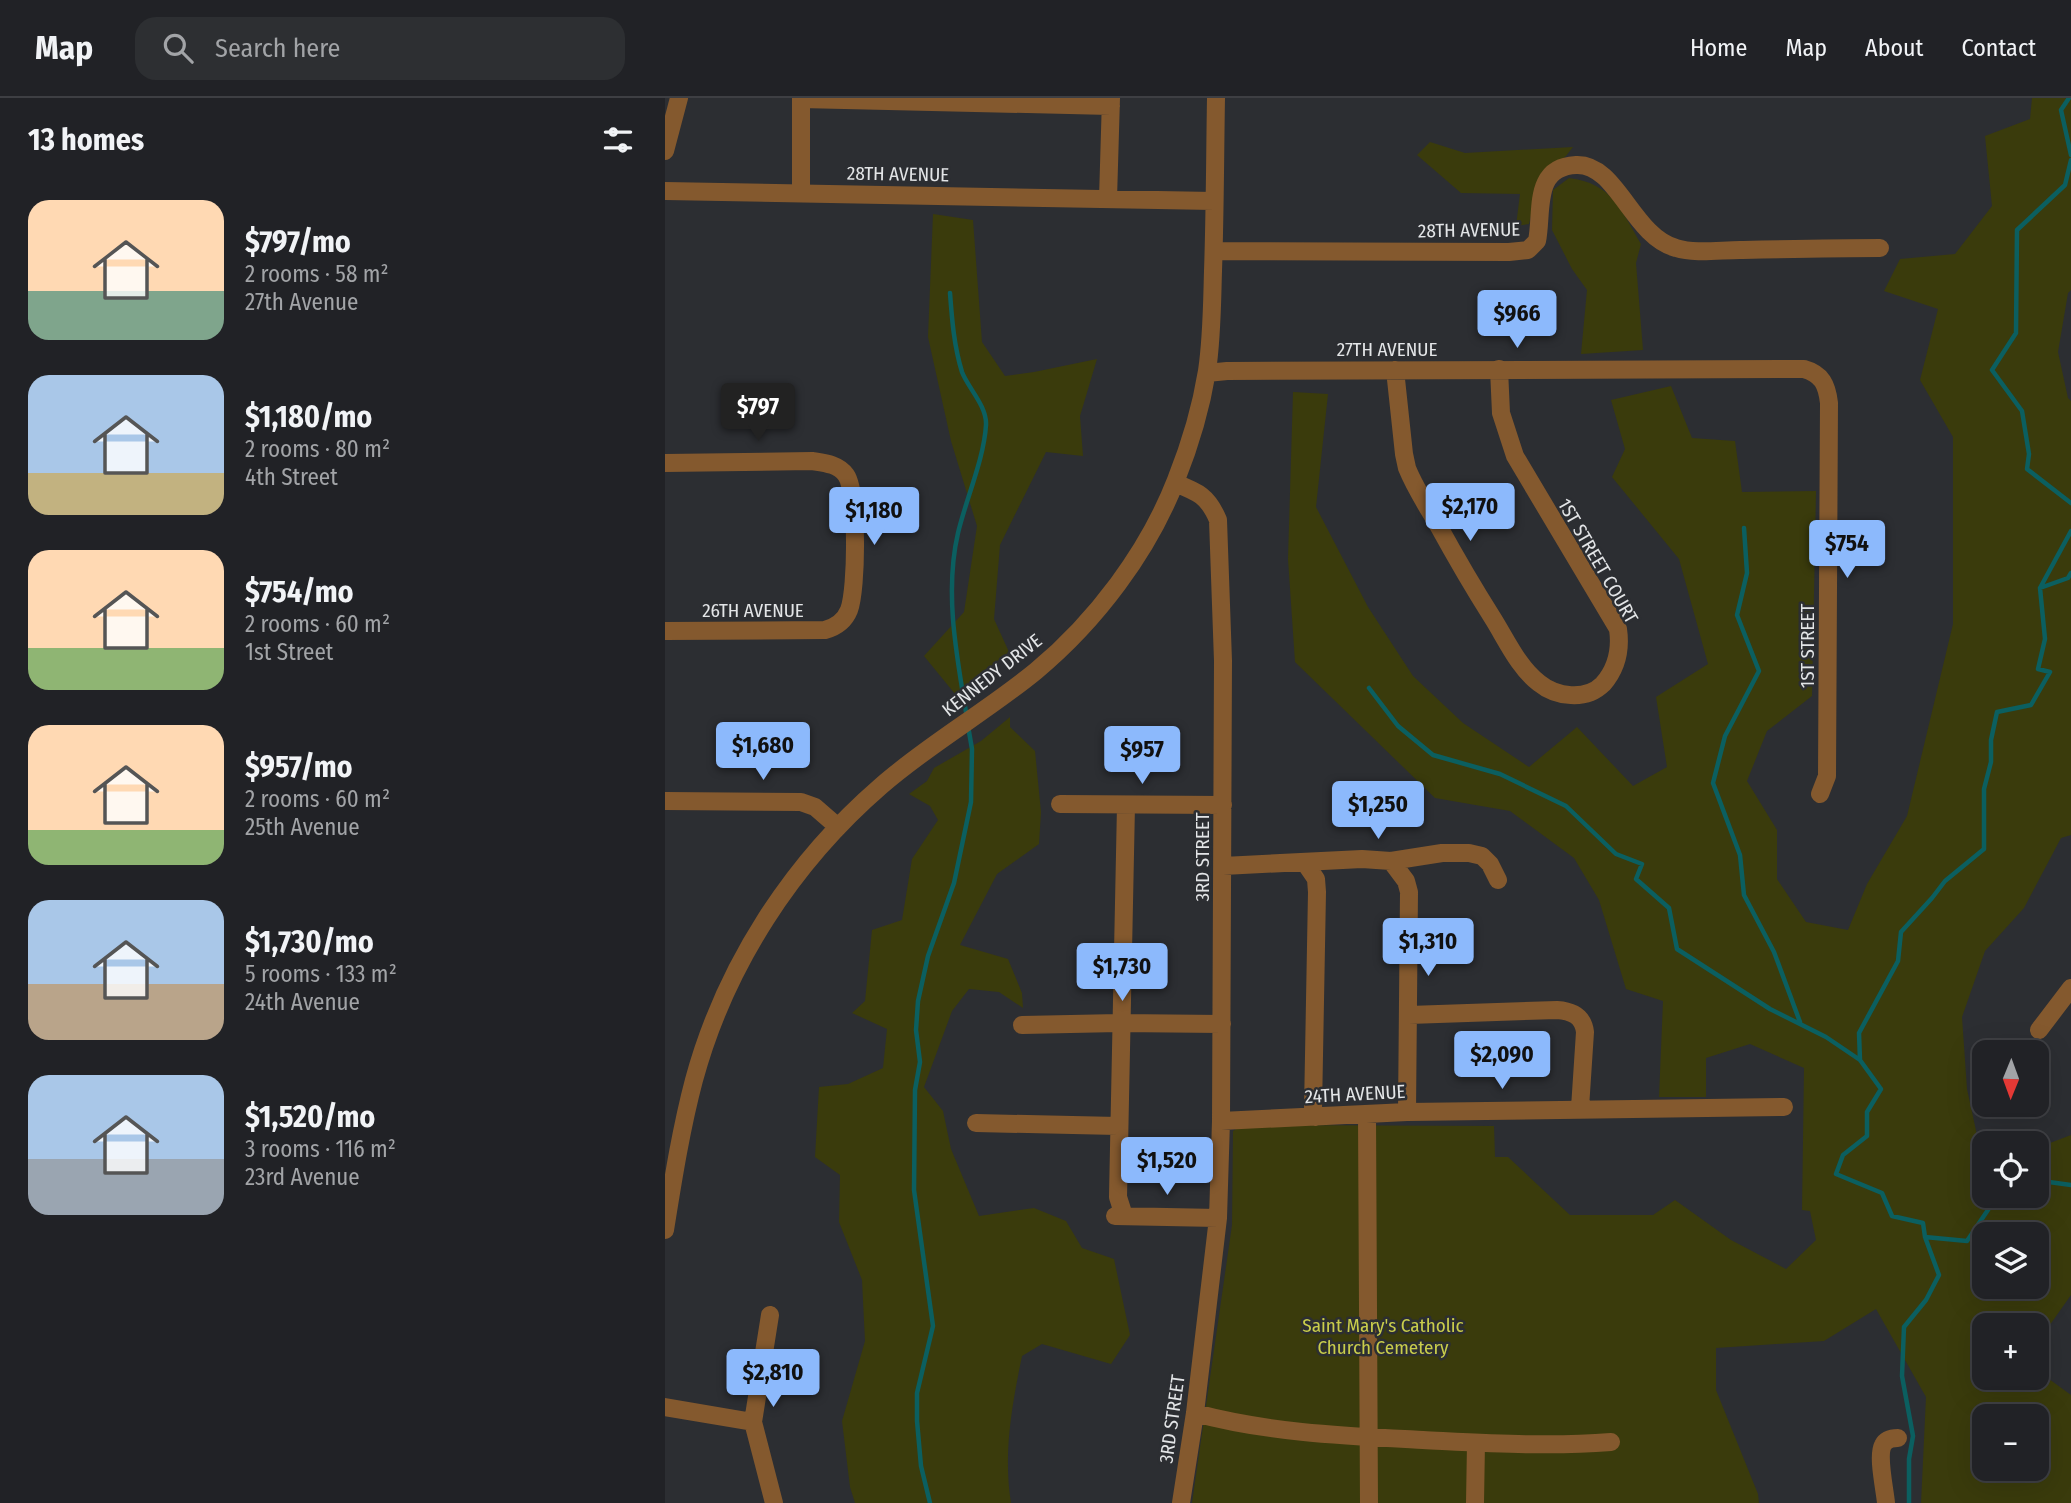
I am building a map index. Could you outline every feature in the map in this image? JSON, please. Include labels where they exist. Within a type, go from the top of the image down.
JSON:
[{"type":"street","points":[[665,151],[679,98]]},
{"type":"street","points":[[801,193],[801,98],[1111,102],[1108,199]]},
{"type":"street","name":"KENNEDY DRIVE","points":[[665,1230],[694,1080],[723,999],[742,958],[785,890],[838,827],[881,786],[1026,678],[1064,645],[1125,574],[1150,533],[1175,482],[1199,410],[1207,373],[1212,316],[1216,98]]},
{"type":"street","name":"28TH AVENUE","points":[[1214,251],[1528,250],[1537,242],[1541,201],[1546,183],[1560,169],[1575,165],[1585,166],[1603,174],[1646,230],[1675,248],[1880,248]]},
{"type":"street","name":"28TH AVENUE","points":[[665,191],[1214,201]]},
{"type":"street","name":"1ST STREET COURT","points":[[1395,370],[1404,454],[1410,475],[1467,577],[1527,671],[1549,690],[1560,694],[1580,695],[1595,690],[1611,674],[1620,650],[1618,629],[1515,456],[1501,413],[1499,369]]},
{"type":"street","name":"27TH AVENUE","points":[[1207,373],[1227,370],[1804,369],[1818,375]]},
{"type":"street","name":"1ST STREET","points":[[1818,375],[1828,390],[1829,403],[1827,776],[1820,794]]},
{"type":"street","name":"26TH AVENUE","points":[[665,463],[813,461],[841,469],[848,477],[853,497],[855,562],[850,608],[840,622],[825,630],[665,631]]},
{"type":"street","name":"3RD STREET","points":[[1175,482],[1205,497],[1211,504],[1219,527],[1223,661],[1222,1024],[1218,1218],[1195,1413],[1181,1503]]},
{"type":"street","points":[[665,801],[801,802],[815,807],[838,827]]},
{"type":"street","points":[[1060,804],[1223,805]]},
{"type":"street","points":[[1126,805],[1119,1023],[1119,1216],[1218,1218]]},
{"type":"street","points":[[1223,866],[1362,859],[1391,861],[1442,853],[1477,854],[1490,864],[1498,880]]},
{"type":"street","points":[[1391,861],[1406,881],[1409,892],[1407,1112]]},
{"type":"street","points":[[1305,863],[1316,879],[1317,892],[1315,1117]]},
{"type":"street","points":[[2039,1030],[2071,988]]},
{"type":"street","points":[[1409,1015],[1566,1010],[1579,1017],[1585,1032],[1580,1108]]},
{"type":"street","points":[[1022,1025],[1222,1024]]},
{"type":"street","name":"24TH AVENUE","points":[[1221,1121],[1407,1112],[1784,1107]]},
{"type":"street","points":[[1367,1115],[1369,1503]]},
{"type":"street","points":[[976,1123],[1118,1126]]},
{"type":"street","points":[[770,1315],[753,1422],[774,1503]]},
{"type":"street","points":[[665,1407],[753,1422]]},
{"type":"street","points":[[1195,1413],[1253,1426],[1369,1438],[1566,1445],[1611,1442]]},
{"type":"street","points":[[1886,1503],[1883,1444],[1898,1437]]},
{"type":"street","points":[[1475,1503],[1476,1443]]},
{"type":"green space","name":"Saint Mary's Catholic Church Cemetery","points":[[2032,98],[2071,98],[2071,290],[2068,293],[2058,352],[2068,398],[2071,401],[2071,835],[2061,838],[2024,908],[1985,951],[1962,1017],[1967,1089],[1976,1131],[1972,1131],[1972,1208],[2049,1208],[2049,1143],[2071,1135],[2071,1295],[2049,1326],[2049,1313],[1972,1313],[1972,1390],[2049,1390],[2049,1379],[2071,1395],[2071,1503],[1921,1503],[1926,1397],[1876,1309],[1824,1341],[1716,1348],[1716,1390],[1758,1494],[1759,1503],[1192,1503],[1232,1225],[1233,1131],[1238,1128],[1262,1125],[1494,1126],[1495,1157],[1508,1157],[1570,1215],[1653,1215],[1675,1200],[1731,1240],[1786,1269],[1816,1240],[1810,1211],[1802,1210],[1804,1068],[1750,1044],[1706,1058],[1706,1097],[1659,1097],[1663,1001],[1626,989],[1599,900],[1574,858],[1510,811],[1435,798],[1295,662],[1288,559],[1293,392],[1328,394],[1316,507],[1368,607],[1413,676],[1463,723],[1529,767],[1577,727],[1633,786],[1667,767],[1656,697],[1708,664],[1679,559],[1612,477],[1625,449],[1611,400],[1671,386],[1692,438],[1735,441],[1742,492],[1816,491],[1812,696],[1767,731],[1747,781],[1777,830],[1777,879],[1806,922],[1848,930],[1867,884],[1907,816],[1953,624],[1953,437],[1920,380],[1938,309],[1884,291],[1900,259],[1955,254],[1992,206],[1985,136],[2030,119]]},
{"type":"green space","points":[[1430,142],[1465,153],[1573,147],[1540,177],[1529,224],[1516,226],[1520,194],[1461,193],[1417,155]]},
{"type":"green space","points":[[1569,178],[1596,186],[1614,200],[1641,244],[1636,263],[1643,350],[1581,354],[1587,290],[1572,269],[1552,230],[1553,190]]},
{"type":"green space","points":[[933,214],[973,220],[982,342],[1005,376],[1097,359],[1080,416],[1083,456],[1046,452],[1000,545],[994,619],[1009,652],[955,694],[924,656],[964,612],[977,526],[951,441],[928,337]]},
{"type":"green space","points":[[1010,717],[1010,727],[1035,751],[1041,812],[1039,844],[997,874],[960,945],[1008,959],[1022,993],[1023,1008],[999,992],[969,989],[952,1011],[924,1087],[943,1111],[951,1149],[979,1216],[1034,1208],[1066,1221],[1082,1248],[1114,1259],[1130,1335],[1111,1364],[1042,1344],[1022,1356],[1008,1447],[1011,1503],[855,1503],[850,1487],[842,1421],[865,1341],[862,1280],[839,1222],[840,1175],[815,1157],[819,1087],[848,1084],[883,1068],[887,1029],[852,1013],[865,1001],[872,930],[902,920],[912,859],[938,820],[930,806],[909,794],[927,781],[934,768],[981,741]]},
{"type":"waterway","points":[[2069,98],[2061,110],[2071,155]]},
{"type":"waterway","points":[[2071,160],[2065,185],[2017,230],[2016,333],[1992,370],[2022,411],[2029,454],[2027,469],[2071,503]]},
{"type":"waterway","points":[[950,293],[959,362],[986,418],[985,438],[958,533],[952,579],[953,625],[967,718]]},
{"type":"waterway","points":[[1744,528],[1747,573],[1737,615],[1759,671],[1725,736],[1713,783],[1740,855],[1744,895],[1774,952],[1800,1022]]},
{"type":"waterway","points":[[1909,1503],[1909,1459],[1913,1436],[1902,1376],[1904,1327],[1926,1300],[1939,1275],[1925,1237],[1923,1223],[1892,1216],[1882,1193],[1836,1174],[1843,1155],[1867,1136],[1867,1112],[1881,1089],[1860,1060],[1859,1033],[1898,961],[1901,932],[1945,881],[1984,849],[1984,789],[1991,762],[1991,740],[1997,712],[2031,705],[2050,672],[2038,669],[2045,639],[2040,588],[2071,531]]},
{"type":"waterway","points":[[2040,588],[2068,578],[2071,573]]},
{"type":"waterway","points":[[1369,688],[1398,726],[1433,755],[1500,774],[1566,806],[1616,854],[1642,864],[1636,879],[1669,908],[1677,949],[1770,1009],[1826,1037],[1860,1060]]},
{"type":"waterway","points":[[930,1503],[921,1466],[917,1421],[917,1393],[933,1326],[914,1190],[915,1090],[920,1062],[916,1030],[918,1001],[928,956],[954,883],[971,802],[972,749],[968,726]]},
{"type":"waterway","points":[[2049,1182],[2071,1185]]},
{"type":"waterway","points":[[1925,1237],[1967,1241],[1989,1208]]}]
